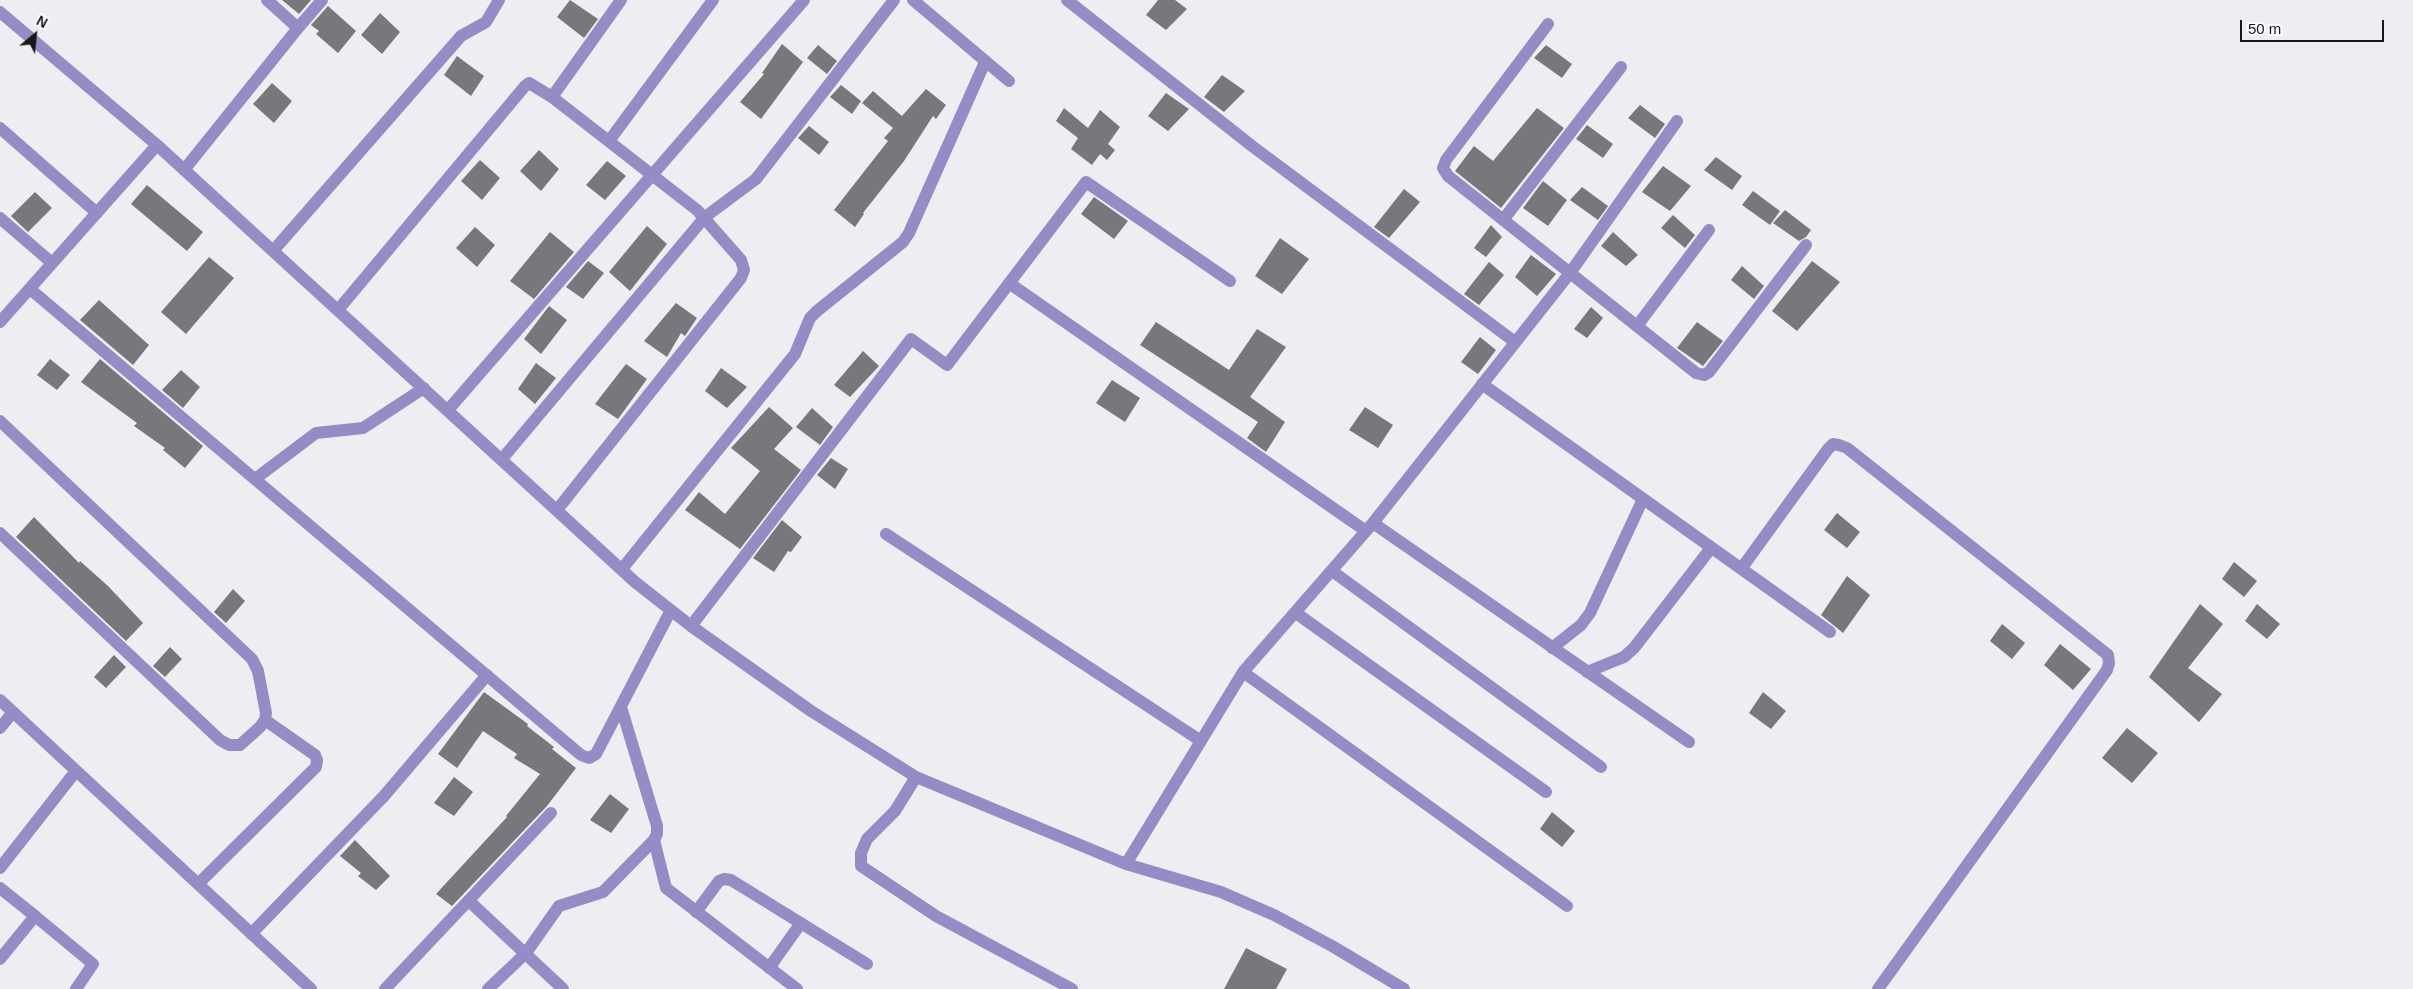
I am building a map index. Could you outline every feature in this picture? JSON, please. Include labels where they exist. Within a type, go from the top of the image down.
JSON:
[{"type":"street","points":[[267,0],[298,28]]},
{"type":"street","points":[[184,170],[322,0]]},
{"type":"street","points":[[273,251],[461,36],[486,22],[498,0]]},
{"type":"street","points":[[552,97],[621,0]]},
{"type":"street","points":[[609,141],[713,0]]},
{"type":"street","points":[[448,410],[804,0]]},
{"type":"street","points":[[502,459],[705,217],[756,179],[894,0]]},
{"type":"street","points":[[913,0],[1009,81]]},
{"type":"street","points":[[1067,0],[1252,146],[1515,342]]},
{"type":"street","points":[[0,12],[184,170],[622,570],[691,626],[810,711],[916,777],[1126,864],[1221,892],[1274,915],[1332,946],[1404,989]]},
{"type":"street","points":[[1548,24],[1446,160],[1443,168],[1448,176],[1696,372],[1704,375],[1709,372],[1806,245]]},
{"type":"street","points":[[622,570],[795,354],[810,318],[903,242],[909,233],[986,62]]},
{"type":"street","points":[[1503,220],[1621,68]]},
{"type":"street","points":[[338,310],[529,83],[552,97],[705,217],[741,260],[744,270],[741,278],[557,510]]},
{"type":"street","points":[[1126,864],[1243,672],[1369,527],[1570,274],[1677,121]]},
{"type":"street","points":[[0,128],[97,213]]},
{"type":"street","points":[[0,322],[157,146]]},
{"type":"street","points":[[691,626],[911,340],[947,365],[1086,182],[1230,281]]},
{"type":"street","points":[[0,218],[52,263]]},
{"type":"street","points":[[1637,326],[1709,230]]},
{"type":"street","points":[[1010,283],[1369,527],[1588,672],[1688,742]]},
{"type":"street","points":[[30,289],[581,756],[589,758],[596,754],[670,610]]},
{"type":"street","points":[[1482,384],[1830,632]]},
{"type":"street","points":[[255,479],[316,433],[364,428],[424,388]]},
{"type":"street","points":[[0,421],[252,659],[258,671],[265,720],[315,755],[318,760],[316,767],[198,884]]},
{"type":"street","points":[[1741,569],[1828,448],[1833,444],[1840,445],[1847,448],[2108,655],[2109,663],[2107,670],[1878,989]]},
{"type":"street","points":[[1552,648],[1580,625],[1590,613],[1643,499]]},
{"type":"street","points":[[0,533],[220,740],[229,745],[240,745],[265,720]]},
{"type":"street","points":[[886,534],[1201,741]]},
{"type":"street","points":[[1588,672],[1624,657],[1634,648],[1711,548]]},
{"type":"street","points":[[1332,571],[1601,767]]},
{"type":"street","points":[[1296,613],[1546,792]]},
{"type":"street","points":[[1243,672],[1567,906]]},
{"type":"street","points":[[252,934],[384,796],[487,675]]},
{"type":"street","points":[[0,700],[311,989]]},
{"type":"street","points":[[488,989],[526,954],[562,904],[596,896],[603,892],[654,840],[657,834],[657,826],[621,707]]},
{"type":"street","points":[[0,728],[13,712]]},
{"type":"street","points":[[0,868],[76,771]]},
{"type":"street","points":[[916,777],[894,811],[867,839],[861,853],[861,866],[936,916],[1072,989]]},
{"type":"street","points":[[386,989],[551,813]]},
{"type":"street","points":[[654,840],[666,888],[797,989]]},
{"type":"street","points":[[696,912],[719,881],[724,878],[731,880],[867,964]]},
{"type":"street","points":[[0,888],[93,964],[80,988]]},
{"type":"street","points":[[469,900],[563,989]]},
{"type":"street","points":[[0,959],[35,916]]},
{"type":"street","points":[[769,968],[801,923]]},
{"type":"building","points":[[282,0],[311,0],[299,14]]},
{"type":"building","points":[[570,0],[598,19],[584,38],[557,17]]},
{"type":"building","points":[[1158,0],[1175,0],[1187,9],[1166,30],[1146,15]]},
{"type":"building","points":[[328,6],[356,31],[338,53],[316,34],[319,31],[311,25]]},
{"type":"building","points":[[380,13],[400,32],[382,54],[361,35]]},
{"type":"building","points":[[782,44],[803,62],[761,119],[740,102],[764,74],[762,73]]},
{"type":"building","points":[[818,45],[837,61],[827,74],[807,58]]},
{"type":"building","points":[[1546,45],[1572,64],[1562,78],[1534,58]]},
{"type":"building","points":[[457,56],[484,76],[471,96],[444,75]]},
{"type":"building","points":[[1222,75],[1245,91],[1224,112],[1204,97]]},
{"type":"building","points":[[272,83],[292,101],[274,123],[253,104]]},
{"type":"building","points":[[841,85],[861,101],[852,114],[830,97]]},
{"type":"building","points":[[926,89],[946,105],[936,119],[933,116],[904,161],[863,213],[855,227],[834,210],[888,141],[884,138],[893,128],[862,103],[873,91],[902,116]]},
{"type":"building","points":[[1166,93],[1189,109],[1168,131],[1148,116]]},
{"type":"building","points":[[1640,105],[1665,124],[1655,138],[1628,118]]},
{"type":"building","points":[[1064,108],[1088,128],[1100,110],[1120,127],[1108,144],[1115,150],[1107,160],[1100,154],[1092,165],[1071,149],[1078,138],[1056,121]]},
{"type":"building","points":[[1537,108],[1564,128],[1501,208],[1455,171],[1474,146],[1493,161]]},
{"type":"building","points":[[1587,125],[1613,144],[1603,158],[1576,139]]},
{"type":"building","points":[[809,126],[829,142],[819,155],[798,138]]},
{"type":"building","points":[[539,150],[559,169],[541,191],[520,171]]},
{"type":"building","points":[[1716,157],[1742,176],[1732,190],[1704,170]]},
{"type":"building","points":[[480,160],[500,178],[482,200],[461,181]]},
{"type":"building","points":[[607,161],[626,176],[605,200],[586,185]]},
{"type":"building","points":[[1663,166],[1691,186],[1670,211],[1642,192]]},
{"type":"building","points":[[1543,181],[1567,200],[1548,226],[1523,208]]},
{"type":"building","points":[[147,185],[203,232],[187,251],[131,204]]},
{"type":"building","points":[[1582,187],[1608,206],[1598,220],[1570,200]]},
{"type":"building","points":[[1404,189],[1420,202],[1389,238],[1374,227]]},
{"type":"building","points":[[1753,191],[1780,211],[1770,225],[1742,205]]},
{"type":"building","points":[[35,192],[52,208],[28,232],[11,216]]},
{"type":"building","points":[[1094,197],[1128,221],[1114,239],[1081,214]]},
{"type":"building","points":[[1785,210],[1811,230],[1806,237],[1799,241],[1773,223]]},
{"type":"building","points":[[1673,215],[1695,235],[1685,248],[1661,228]]},
{"type":"building","points":[[1491,225],[1502,237],[1486,257],[1474,248]]},
{"type":"building","points":[[647,226],[667,244],[630,291],[609,272]]},
{"type":"building","points":[[475,227],[495,245],[477,267],[456,248]]},
{"type":"building","points":[[550,232],[574,252],[534,299],[510,281]]},
{"type":"building","points":[[1613,232],[1638,255],[1626,266],[1601,246]]},
{"type":"building","points":[[1280,238],[1309,259],[1282,294],[1255,276]]},
{"type":"building","points":[[1531,255],[1556,274],[1537,296],[1515,277]]},
{"type":"building","points":[[209,257],[234,278],[186,334],[161,312]]},
{"type":"building","points":[[588,261],[604,273],[583,299],[566,287]]},
{"type":"building","points":[[1812,261],[1840,282],[1797,331],[1772,311]]},
{"type":"building","points":[[1489,262],[1504,275],[1479,305],[1464,294]]},
{"type":"building","points":[[1742,266],[1764,286],[1754,299],[1731,280]]},
{"type":"building","points":[[99,300],[149,345],[133,365],[80,320]]},
{"type":"building","points":[[676,303],[697,318],[685,336],[681,333],[667,357],[644,341]]},
{"type":"building","points":[[549,306],[567,320],[541,354],[524,339]]},
{"type":"building","points":[[1591,307],[1603,318],[1587,338],[1574,329]]},
{"type":"building","points":[[1156,322],[1229,370],[1257,329],[1286,347],[1250,397],[1285,422],[1266,452],[1247,438],[1258,422],[1140,345]]},
{"type":"building","points":[[1697,322],[1723,341],[1703,366],[1677,348]]},
{"type":"building","points":[[1480,337],[1496,350],[1478,374],[1461,362]]},
{"type":"building","points":[[863,351],[879,366],[850,397],[834,385]]},
{"type":"building","points":[[50,359],[70,375],[57,390],[37,375]]},
{"type":"building","points":[[100,359],[203,446],[185,468],[163,450],[165,448],[134,426],[137,423],[81,382]]},
{"type":"building","points":[[536,363],[556,378],[535,404],[518,389]]},
{"type":"building","points":[[626,364],[647,379],[618,419],[595,404]]},
{"type":"building","points":[[721,368],[747,387],[727,408],[705,391]]},
{"type":"building","points":[[181,370],[200,387],[183,408],[162,390]]},
{"type":"building","points":[[1112,380],[1140,398],[1125,422],[1096,403]]},
{"type":"building","points":[[769,407],[793,428],[774,449],[801,470],[740,549],[685,510],[699,492],[725,514],[760,471],[731,448]]},
{"type":"building","points":[[1365,407],[1393,425],[1378,448],[1349,430]]},
{"type":"building","points":[[812,408],[833,427],[820,445],[796,427]]},
{"type":"building","points":[[831,458],[848,469],[835,489],[817,475]]},
{"type":"building","points":[[1837,513],[1860,532],[1847,548],[1824,530]]},
{"type":"building","points":[[34,517],[79,563],[80,561],[108,586],[143,623],[126,641],[16,537]]},
{"type":"building","points":[[782,520],[802,537],[791,552],[788,551],[774,572],[753,558]]},
{"type":"building","points":[[2234,562],[2257,581],[2244,597],[2222,579]]},
{"type":"building","points":[[1847,576],[1870,595],[1843,633],[1821,615]]},
{"type":"building","points":[[233,589],[245,601],[226,623],[214,612]]},
{"type":"building","points":[[2200,604],[2223,624],[2188,668],[2222,694],[2199,722],[2149,677]]},
{"type":"building","points":[[2257,604],[2280,624],[2267,639],[2245,621]]},
{"type":"building","points":[[2002,624],[2025,643],[2012,659],[1990,641]]},
{"type":"building","points":[[2060,644],[2091,669],[2073,690],[2044,665]]},
{"type":"building","points":[[170,647],[182,659],[165,677],[153,666]]},
{"type":"building","points":[[114,655],[126,667],[106,688],[94,677]]},
{"type":"building","points":[[484,692],[528,724],[527,726],[554,747],[552,749],[576,768],[547,806],[452,906],[436,894],[507,817],[540,774],[514,758],[517,754],[483,731],[457,768],[438,754]]},
{"type":"building","points":[[1763,692],[1786,711],[1771,729],[1749,713]]},
{"type":"building","points":[[2127,728],[2158,753],[2132,783],[2102,758]]},
{"type":"building","points":[[454,777],[473,792],[454,816],[434,803]]},
{"type":"building","points":[[610,794],[629,809],[611,833],[590,820]]},
{"type":"building","points":[[1552,812],[1575,831],[1562,847],[1540,829]]},
{"type":"building","points":[[355,840],[390,876],[376,890],[358,876],[361,873],[340,856]]},
{"type":"building","points":[[1246,948],[1287,969],[1276,989],[1224,989]]}]
